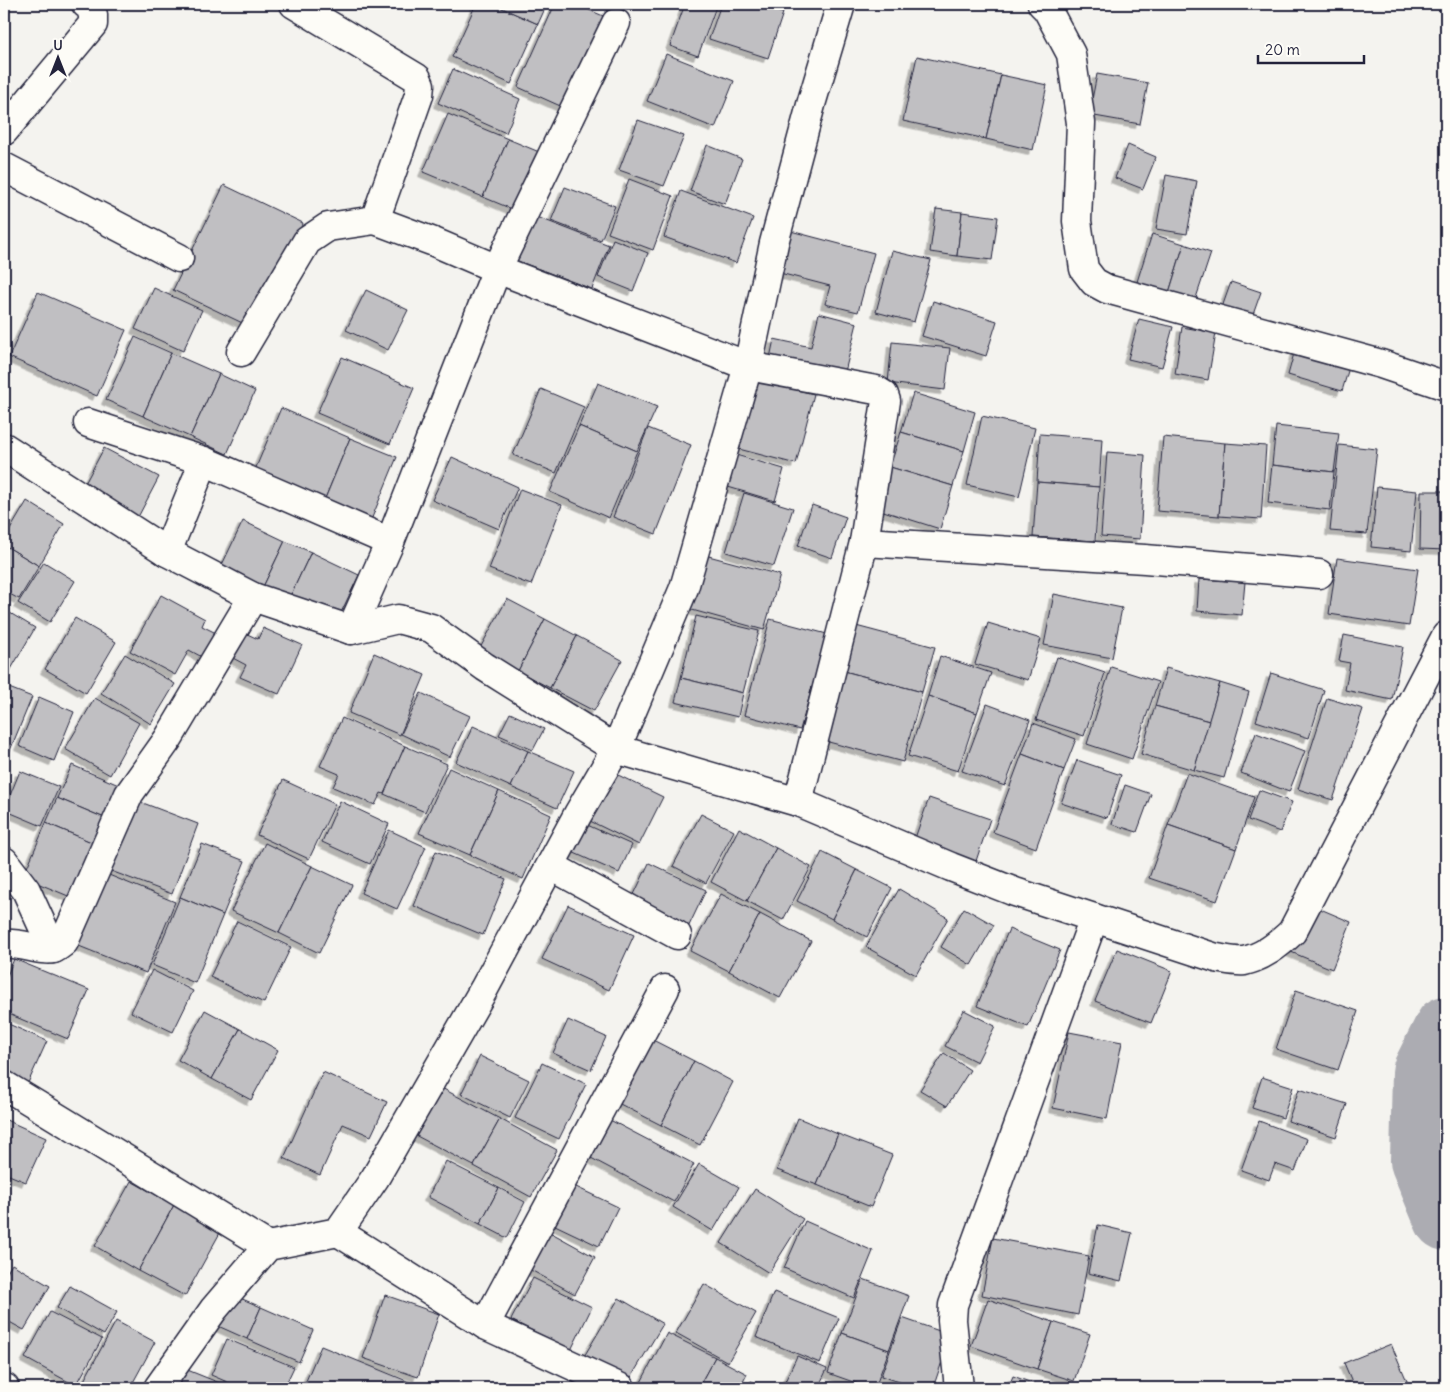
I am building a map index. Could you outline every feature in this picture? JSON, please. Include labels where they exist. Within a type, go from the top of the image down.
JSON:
[{"type":"street","points":[[4,131],[93,24],[90,6],[86,4]]},
{"type":"street","points":[[294,4],[417,78],[420,86],[420,95],[375,220]]},
{"type":"street","points":[[338,1232],[375,1178],[435,1075],[484,989],[578,814],[616,749],[684,588],[748,366],[774,244],[812,101],[842,4]]},
{"type":"street","points":[[1042,4],[1047,9],[1071,54],[1081,123],[1077,220],[1084,269],[1094,282],[1107,289],[1381,364],[1446,386]]},
{"type":"street","points":[[351,630],[390,542],[497,269],[616,23]]},
{"type":"street","points":[[4,167],[179,258]]},
{"type":"street","points":[[241,352],[307,240],[328,227],[375,220],[748,366],[876,390],[884,395],[886,401],[864,542],[798,802]]},
{"type":"street","points":[[88,423],[204,461],[390,542]]},
{"type":"street","points":[[4,447],[167,552],[253,597],[351,630],[398,619],[431,628],[485,668],[616,749],[798,802],[1015,892],[1216,958],[1242,961],[1264,954],[1278,945],[1292,932],[1446,636]]},
{"type":"street","points":[[167,552],[204,461]]},
{"type":"street","points":[[864,542],[1145,559],[1319,574]]},
{"type":"street","points":[[4,944],[14,943],[42,949],[53,949],[64,942],[129,794],[168,739],[253,597]]},
{"type":"street","points":[[4,861],[26,890],[53,949]]},
{"type":"street","points":[[551,866],[677,935]]},
{"type":"street","points":[[959,1388],[952,1320],[953,1305],[1094,918]]},
{"type":"street","points":[[485,1325],[666,989]]},
{"type":"street","points":[[4,1085],[268,1246]]},
{"type":"street","points":[[158,1388],[214,1309],[268,1246],[338,1232],[485,1325],[621,1388]]},
{"type":"building","points":[[476,4],[493,4],[538,24],[511,84],[452,57]]},
{"type":"building","points":[[493,4],[547,4],[538,24]]},
{"type":"building","points":[[555,4],[575,4],[608,18],[567,109],[518,87]]},
{"type":"building","points":[[685,4],[717,4],[698,56],[670,46]]},
{"type":"building","points":[[721,4],[754,4],[783,13],[768,58],[709,39]]},
{"type":"building","points":[[666,54],[734,81],[715,128],[647,101]]},
{"type":"building","points":[[917,56],[1001,75],[986,139],[903,121]]},
{"type":"building","points":[[453,69],[520,99],[506,133],[438,103]]},
{"type":"building","points":[[1097,74],[1148,83],[1140,124],[1089,115]]},
{"type":"building","points":[[1001,75],[1047,85],[1033,150],[986,139]]},
{"type":"building","points":[[448,114],[508,139],[483,197],[423,172]]},
{"type":"building","points":[[638,120],[684,136],[664,186],[619,170]]},
{"type":"building","points":[[508,139],[544,154],[519,212],[483,197]]},
{"type":"building","points":[[707,145],[742,159],[725,204],[690,191]]},
{"type":"building","points":[[1128,145],[1156,157],[1143,189],[1115,178]]},
{"type":"building","points":[[1166,175],[1197,181],[1187,234],[1156,229]]},
{"type":"building","points":[[629,179],[673,196],[653,250],[608,233]]},
{"type":"building","points":[[224,185],[303,223],[253,328],[173,290]]},
{"type":"building","points":[[565,187],[615,206],[601,240],[551,221]]},
{"type":"building","points":[[681,191],[753,218],[736,263],[664,237]]},
{"type":"building","points":[[936,209],[962,212],[957,256],[930,252]]},
{"type":"building","points":[[962,212],[998,217],[992,260],[957,256]]},
{"type":"building","points":[[532,215],[609,245],[592,289],[515,260]]},
{"type":"building","points":[[783,229],[874,253],[858,312],[825,304],[830,286],[772,271]]},
{"type":"building","points":[[1152,234],[1184,244],[1168,296],[1136,285]]},
{"type":"building","points":[[613,239],[648,253],[633,291],[598,277]]},
{"type":"building","points":[[1184,244],[1211,253],[1194,304],[1168,296]]},
{"type":"building","points":[[892,251],[931,260],[914,322],[876,312]]},
{"type":"building","points":[[1231,282],[1261,292],[1250,323],[1220,313]]},
{"type":"building","points":[[154,288],[202,310],[183,351],[135,329]]},
{"type":"building","points":[[366,290],[408,310],[388,350],[346,330]]},
{"type":"building","points":[[38,292],[126,330],[97,396],[9,357]]},
{"type":"building","points":[[933,301],[997,321],[986,356],[922,336]]},
{"type":"building","points":[[819,313],[857,323],[843,380],[769,363],[774,339],[811,347]]},
{"type":"building","points":[[1139,319],[1173,327],[1162,367],[1128,359]]},
{"type":"building","points":[[1182,327],[1216,333],[1208,380],[1175,374]]},
{"type":"building","points":[[135,337],[171,353],[143,416],[106,400]]},
{"type":"building","points":[[892,342],[950,348],[945,390],[888,383]]},
{"type":"building","points":[[1296,346],[1351,361],[1342,391],[1288,375]]},
{"type":"building","points":[[171,353],[219,374],[190,437],[143,416]]},
{"type":"building","points":[[342,357],[414,388],[390,444],[317,413]]},
{"type":"building","points":[[219,374],[255,391],[227,454],[190,437]]},
{"type":"building","points":[[752,379],[814,394],[796,464],[735,448]]},
{"type":"building","points":[[598,383],[657,407],[637,451],[579,426]]},
{"type":"building","points":[[541,389],[584,407],[556,473],[513,455]]},
{"type":"building","points":[[913,393],[975,412],[964,451],[901,432]]},
{"type":"building","points":[[281,408],[350,438],[322,506],[252,477]]},
{"type":"building","points":[[982,416],[1035,428],[1019,497],[967,485]]},
{"type":"building","points":[[579,426],[637,451],[609,518],[550,492]]},
{"type":"building","points":[[1276,426],[1339,433],[1334,472],[1272,465]]},
{"type":"building","points":[[648,428],[691,445],[656,534],[613,517]]},
{"type":"building","points":[[901,432],[964,451],[953,486],[890,467]]},
{"type":"building","points":[[1040,434],[1102,439],[1099,487],[1037,482]]},
{"type":"building","points":[[1163,437],[1225,443],[1219,516],[1157,511]]},
{"type":"building","points":[[350,438],[397,457],[369,525],[322,506]]},
{"type":"building","points":[[1225,443],[1266,446],[1261,519],[1219,516]]},
{"type":"building","points":[[1339,445],[1377,449],[1367,534],[1330,531]]},
{"type":"building","points":[[104,448],[159,477],[137,519],[81,491]]},
{"type":"building","points":[[1107,452],[1145,455],[1140,539],[1101,536]]},
{"type":"building","points":[[736,455],[784,469],[775,501],[728,487]]},
{"type":"building","points":[[452,457],[518,487],[499,529],[432,500]]},
{"type":"building","points":[[1272,465],[1334,472],[1330,510],[1268,503]]},
{"type":"building","points":[[890,467],[953,486],[940,529],[877,509]]},
{"type":"building","points":[[1037,482],[1099,487],[1095,541],[1033,537]]},
{"type":"building","points":[[1377,487],[1417,491],[1411,551],[1371,547]]},
{"type":"building","points":[[520,489],[562,505],[531,585],[489,569]]},
{"type":"building","points":[[1421,491],[1446,491],[1446,550],[1420,549]]},
{"type":"building","points":[[744,493],[793,508],[774,566],[726,552]]},
{"type":"building","points":[[27,501],[64,524],[39,566],[4,545],[4,540]]},
{"type":"building","points":[[812,505],[846,517],[832,558],[798,546]]},
{"type":"building","points":[[243,521],[285,541],[262,589],[220,569]]},
{"type":"building","points":[[285,541],[311,552],[288,601],[262,589]]},
{"type":"building","points":[[4,545],[39,566],[19,599],[4,591]]},
{"type":"building","points":[[311,552],[359,575],[336,623],[288,601]]},
{"type":"building","points":[[701,554],[780,575],[764,630],[685,608]]},
{"type":"building","points":[[1337,558],[1418,569],[1409,626],[1329,614]]},
{"type":"building","points":[[44,562],[75,581],[50,622],[18,603]]},
{"type":"building","points":[[1199,579],[1245,582],[1242,615],[1197,611]]},
{"type":"building","points":[[1054,594],[1122,608],[1112,658],[1044,645]]},
{"type":"building","points":[[161,595],[205,619],[202,626],[216,633],[202,657],[189,650],[175,675],[130,651]]},
{"type":"building","points":[[507,599],[545,619],[518,671],[479,650]]},
{"type":"building","points":[[5,610],[35,628],[7,676],[4,674]]},
{"type":"building","points":[[696,616],[759,631],[743,693],[681,678]]},
{"type":"building","points":[[75,618],[116,642],[86,693],[45,669]]},
{"type":"building","points":[[545,619],[577,636],[550,688],[518,671]]},
{"type":"building","points":[[770,619],[827,634],[800,730],[744,715]]},
{"type":"building","points":[[988,623],[1041,639],[1028,680],[975,664]]},
{"type":"building","points":[[856,626],[935,647],[922,692],[844,671]]},
{"type":"building","points":[[263,628],[302,645],[279,694],[240,677],[246,665],[231,657],[243,632],[258,639]]},
{"type":"building","points":[[1344,635],[1403,647],[1392,700],[1345,690],[1350,663],[1339,661]]},
{"type":"building","points":[[577,636],[622,660],[594,711],[550,688]]},
{"type":"building","points":[[374,653],[425,675],[400,735],[349,713]]},
{"type":"building","points":[[125,654],[175,684],[151,724],[101,693]]},
{"type":"building","points":[[940,656],[991,673],[977,713],[928,696]]},
{"type":"building","points":[[1057,657],[1105,673],[1084,736],[1036,720]]},
{"type":"building","points":[[1111,667],[1158,682],[1132,759],[1087,744]]},
{"type":"building","points":[[1166,668],[1220,683],[1209,721],[1155,706]]},
{"type":"building","points":[[844,671],[922,692],[903,762],[825,741]]},
{"type":"building","points":[[1271,673],[1324,690],[1309,738],[1256,721]]},
{"type":"building","points":[[681,678],[743,693],[738,717],[675,702]]},
{"type":"building","points":[[1220,683],[1249,692],[1224,778],[1194,770]]},
{"type":"building","points":[[4,686],[32,697],[4,765]]},
{"type":"building","points":[[421,693],[470,716],[450,757],[401,734]]},
{"type":"building","points":[[928,696],[977,713],[958,771],[908,756]]},
{"type":"building","points":[[39,697],[74,712],[54,761],[19,746]]},
{"type":"building","points":[[95,698],[139,723],[110,775],[65,749]]},
{"type":"building","points":[[1327,698],[1363,709],[1333,800],[1298,789]]},
{"type":"building","points":[[987,704],[1030,720],[1005,786],[962,771]]},
{"type":"building","points":[[1155,706],[1209,721],[1194,770],[1141,754]]},
{"type":"building","points":[[510,713],[544,729],[533,750],[499,735]]},
{"type":"building","points":[[342,718],[405,746],[384,794],[381,793],[375,805],[333,787],[339,774],[320,766]]},
{"type":"building","points":[[1033,723],[1076,739],[1064,770],[1022,754]]},
{"type":"building","points":[[473,726],[528,751],[511,787],[456,762]]},
{"type":"building","points":[[1256,733],[1305,751],[1289,792],[1241,773]]},
{"type":"building","points":[[405,746],[447,764],[425,812],[384,794]]},
{"type":"building","points":[[528,751],[574,771],[557,808],[511,787]]},
{"type":"building","points":[[1022,754],[1064,770],[1036,848],[993,832]]},
{"type":"building","points":[[1077,760],[1121,775],[1107,818],[1061,803]]},
{"type":"building","points":[[72,765],[121,786],[107,819],[57,798]]},
{"type":"building","points":[[449,768],[499,791],[470,855],[419,833]]},
{"type":"building","points":[[20,771],[59,787],[42,826],[4,810]]},
{"type":"building","points":[[614,773],[663,797],[639,845],[590,821]]},
{"type":"building","points":[[1187,773],[1254,797],[1236,849],[1168,825]]},
{"type":"building","points":[[283,780],[335,804],[309,859],[257,835]]},
{"type":"building","points":[[1125,785],[1151,794],[1137,832],[1112,824]]},
{"type":"building","points":[[1259,790],[1292,802],[1280,832],[1248,820]]},
{"type":"building","points":[[499,791],[551,815],[523,879],[470,855]]},
{"type":"building","points":[[57,798],[107,819],[96,844],[46,823]]},
{"type":"building","points":[[130,798],[198,824],[172,894],[103,868]]},
{"type":"building","points":[[929,798],[990,819],[976,861],[914,841]]},
{"type":"building","points":[[340,801],[389,824],[370,864],[322,842]]},
{"type":"building","points":[[701,814],[734,831],[706,883],[673,866]]},
{"type":"building","points":[[46,823],[96,844],[73,898],[23,877]]},
{"type":"building","points":[[585,824],[632,845],[619,873],[572,852]]},
{"type":"building","points":[[1168,825],[1236,849],[1217,901],[1149,878]]},
{"type":"building","points":[[739,828],[776,848],[747,901],[711,882]]},
{"type":"building","points":[[389,830],[426,847],[397,909],[361,893]]},
{"type":"building","points":[[265,843],[312,866],[279,933],[231,911]]},
{"type":"building","points":[[202,844],[245,861],[223,915],[180,897]]},
{"type":"building","points":[[776,848],[811,867],[783,920],[747,901]]},
{"type":"building","points":[[436,851],[506,879],[483,935],[414,906]]},
{"type":"building","points":[[822,852],[857,870],[832,919],[797,901]]},
{"type":"building","points":[[649,863],[706,890],[686,932],[629,905]]},
{"type":"building","points":[[312,866],[352,885],[319,953],[279,933]]},
{"type":"building","points":[[857,870],[892,888],[867,937],[832,919]]},
{"type":"building","points":[[99,871],[175,902],[146,973],[69,942]]},
{"type":"building","points":[[899,889],[948,918],[916,975],[866,947]]},
{"type":"building","points":[[721,894],[760,914],[729,971],[690,951]]},
{"type":"building","points":[[180,897],[223,915],[195,983],[152,965]]},
{"type":"building","points":[[568,905],[634,935],[609,990],[542,959]]},
{"type":"building","points":[[1311,905],[1351,922],[1332,969],[1291,952]]},
{"type":"building","points":[[964,908],[994,925],[971,965],[941,947]]},
{"type":"building","points":[[760,914],[811,941],[780,998],[729,971]]},
{"type":"building","points":[[237,921],[291,947],[264,1003],[210,977]]},
{"type":"building","points":[[1009,929],[1060,950],[1028,1027],[977,1006]]},
{"type":"building","points":[[1117,949],[1172,971],[1151,1023],[1095,1001]]},
{"type":"building","points":[[14,959],[89,990],[68,1039],[4,1012],[4,983]]},
{"type":"building","points":[[152,970],[193,991],[173,1032],[131,1012]]},
{"type":"building","points":[[1296,990],[1358,1011],[1338,1070],[1276,1049]]},
{"type":"building","points":[[205,1010],[240,1029],[212,1079],[178,1060]]},
{"type":"building","points":[[964,1010],[995,1026],[977,1062],[945,1046]]},
{"type":"building","points":[[568,1020],[606,1037],[591,1070],[553,1053]]},
{"type":"building","points":[[4,1022],[47,1041],[28,1083],[4,1073]]},
{"type":"building","points":[[240,1029],[278,1050],[251,1100],[212,1079]]},
{"type":"building","points":[[1069,1032],[1122,1042],[1107,1119],[1053,1108]]},
{"type":"building","points":[[647,1037],[694,1061],[661,1125],[614,1101]]},
{"type":"building","points":[[944,1053],[970,1070],[947,1106],[920,1090]]},
{"type":"building","points":[[480,1056],[529,1080],[510,1118],[461,1094]]},
{"type":"building","points":[[694,1061],[733,1082],[700,1145],[661,1125]]},
{"type":"building","points":[[542,1063],[586,1084],[559,1139],[515,1118]]},
{"type":"building","points":[[323,1072],[387,1102],[371,1136],[343,1124],[320,1175],[284,1158]]},
{"type":"building","points":[[1262,1077],[1293,1087],[1283,1118],[1252,1108]]},
{"type":"building","points":[[436,1085],[500,1119],[474,1166],[411,1133]]},
{"type":"building","points":[[1299,1089],[1347,1104],[1336,1137],[1288,1121]]},
{"type":"building","points":[[798,1118],[838,1134],[817,1185],[777,1170]]},
{"type":"building","points":[[4,1119],[46,1138],[26,1182],[4,1173]]},
{"type":"building","points":[[500,1119],[557,1150],[531,1197],[474,1166]]},
{"type":"building","points":[[610,1120],[694,1164],[674,1202],[591,1158]]},
{"type":"building","points":[[1259,1121],[1307,1139],[1295,1171],[1275,1164],[1269,1180],[1241,1170]]},
{"type":"building","points":[[838,1134],[892,1155],[871,1207],[817,1185]]},
{"type":"building","points":[[446,1161],[499,1188],[480,1224],[428,1197]]},
{"type":"building","points":[[699,1164],[739,1187],[713,1231],[673,1207]]},
{"type":"building","points":[[131,1181],[174,1205],[138,1271],[95,1246]]},
{"type":"building","points":[[574,1186],[618,1207],[599,1246],[555,1225]]},
{"type":"building","points":[[499,1188],[525,1202],[507,1238],[480,1224]]},
{"type":"building","points":[[755,1189],[803,1219],[769,1273],[721,1243]]},
{"type":"building","points":[[174,1205],[221,1231],[185,1296],[138,1271]]},
{"type":"building","points":[[805,1221],[873,1251],[854,1298],[784,1268]]},
{"type":"building","points":[[1098,1225],[1132,1233],[1121,1281],[1088,1273]]},
{"type":"building","points":[[548,1231],[595,1257],[575,1294],[527,1268]]},
{"type":"building","points":[[993,1238],[1089,1256],[1078,1315],[982,1295]]},
{"type":"building","points":[[12,1264],[50,1286],[24,1330],[4,1319],[4,1278]]},
{"type":"building","points":[[533,1278],[592,1307],[571,1350],[511,1320]]},
{"type":"building","points":[[863,1279],[909,1296],[889,1350],[842,1333]]},
{"type":"building","points":[[704,1284],[756,1313],[728,1362],[676,1333]]},
{"type":"building","points":[[70,1286],[117,1312],[104,1335],[57,1308]]},
{"type":"building","points":[[774,1292],[839,1318],[820,1363],[756,1337]]},
{"type":"building","points":[[233,1295],[261,1307],[247,1339],[218,1326]]},
{"type":"building","points":[[385,1295],[439,1314],[418,1377],[363,1358]]},
{"type":"building","points":[[619,1298],[663,1324],[627,1384],[583,1358]]},
{"type":"building","points":[[988,1299],[1053,1322],[1037,1369],[971,1346]]},
{"type":"building","points":[[261,1307],[313,1330],[299,1362],[247,1339]]},
{"type":"building","points":[[50,1312],[102,1339],[76,1386],[25,1358]]},
{"type":"building","points":[[902,1318],[951,1335],[933,1388],[918,1388],[881,1376]]},
{"type":"building","points":[[116,1321],[155,1342],[130,1388],[80,1388]]},
{"type":"building","points":[[1053,1322],[1090,1334],[1074,1381],[1037,1369]]},
{"type":"building","points":[[667,1333],[715,1357],[698,1388],[638,1388]]},
{"type":"building","points":[[842,1333],[889,1350],[875,1388],[870,1388],[828,1373]]},
{"type":"building","points":[[227,1339],[294,1367],[284,1388],[241,1388],[211,1375]]},
{"type":"building","points":[[1391,1344],[1410,1388],[1343,1388],[1353,1384],[1344,1363]]},
{"type":"building","points":[[321,1346],[424,1388],[303,1388]]},
{"type":"building","points":[[797,1356],[827,1369],[818,1388],[782,1388]]},
{"type":"building","points":[[715,1357],[747,1374],[740,1388],[698,1388]]},
{"type":"building","points":[[185,1369],[232,1388],[177,1388]]},
{"type":"building","points":[[1013,1376],[1046,1388],[1008,1388]]},
{"type":"building","points":[[751,1381],[766,1388],[747,1388]]},
{"type":"waterway","points":[[1446,1028],[1424,1072],[1422,1161],[1446,1219]]}]
